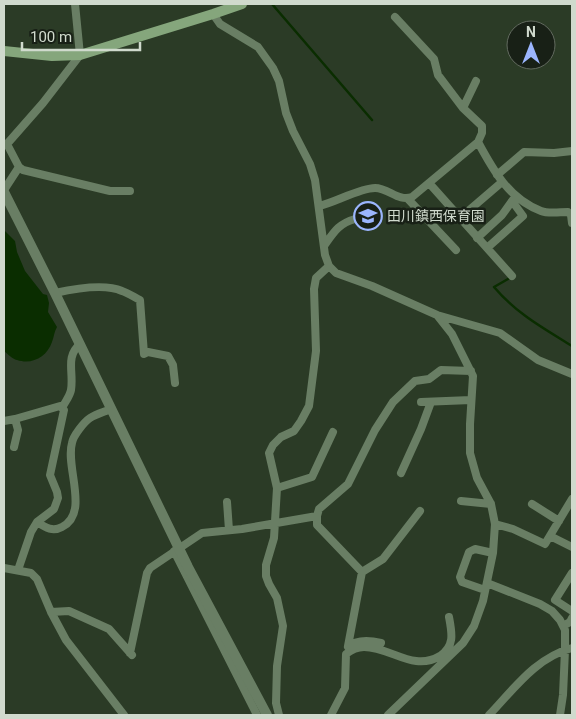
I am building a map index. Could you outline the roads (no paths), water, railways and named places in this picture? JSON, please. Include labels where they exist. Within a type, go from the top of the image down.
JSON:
[{"type":"main road","points":[[4,50],[52,56],[80,55],[242,4]]},
{"type":"street","points":[[75,4],[80,55],[43,103],[7,144],[19,167],[23,170],[110,191],[130,191]]},
{"type":"street","points":[[214,14],[220,24],[258,47],[274,68],[289,122],[310,164],[315,180],[324,246],[329,266],[336,273],[372,286],[437,315],[500,333],[538,360],[572,374]]},
{"type":"street","points":[[319,206],[334,203],[369,188],[380,188],[401,198],[408,199],[478,142],[482,132],[482,126],[463,108],[438,75],[434,59],[394,17]]},
{"type":"street","points":[[463,108],[476,81]]},
{"type":"street","points":[[478,142],[497,175],[514,198],[523,216],[487,248]]},
{"type":"street","points":[[497,175],[524,152],[554,153],[572,151]]},
{"type":"street","points":[[19,167],[4,191],[80,344],[257,715]]},
{"type":"street","points":[[460,218],[502,182]]},
{"type":"street","points":[[429,183],[512,276]]},
{"type":"street","points":[[514,198],[542,212],[568,212],[572,223]]},
{"type":"street","points":[[477,238],[502,216],[514,198]]},
{"type":"street","points":[[408,199],[456,250]]},
{"type":"street","points":[[324,246],[338,227],[345,222],[355,219]]},
{"type":"street","points":[[279,715],[276,703],[277,666],[283,626],[277,598],[266,576],[266,565],[276,524],[276,488],[269,453],[273,445],[294,431],[309,406],[316,351],[314,289],[316,278],[329,266]]},
{"type":"street","points":[[55,293],[74,288],[104,288],[121,290],[140,300],[144,354],[148,352],[168,356],[173,366],[175,383]]},
{"type":"street","points":[[388,715],[463,643],[474,626],[486,587],[493,553],[496,524],[491,504],[477,478],[470,452],[472,370],[452,334],[437,315]]},
{"type":"street","points":[[18,570],[31,532],[37,522],[54,509],[58,498],[50,475],[64,410],[62,408],[71,392],[71,358],[73,350],[80,344]]},
{"type":"street","points":[[362,572],[317,525],[319,509],[348,484],[375,430],[392,402],[415,381],[429,379],[441,370],[472,370]]},
{"type":"street","points":[[421,402],[472,400]]},
{"type":"street","points":[[401,473],[431,402]]},
{"type":"street","points":[[4,421],[15,420],[60,406],[62,408]]},
{"type":"street","points":[[37,522],[48,529],[58,529],[65,526],[74,515],[76,506],[70,452],[72,441],[88,418],[111,409]]},
{"type":"street","points":[[14,447],[18,430],[15,420]]},
{"type":"street","points":[[276,488],[312,477],[333,432]]},
{"type":"street","points":[[496,524],[513,529],[545,544],[572,498]]},
{"type":"street","points":[[461,501],[491,504]]},
{"type":"street","points":[[227,502],[229,530]]},
{"type":"street","points":[[532,504],[559,521]]},
{"type":"street","points":[[331,715],[345,688],[347,650],[362,572],[383,559],[420,511]]},
{"type":"street","points":[[51,612],[69,611],[108,629],[131,654],[147,573],[150,568],[202,533],[276,524],[317,516]]},
{"type":"street","points":[[550,536],[572,547]]},
{"type":"street","points":[[493,553],[475,549],[470,552],[460,577],[462,582],[486,587],[540,604],[552,611],[565,630],[569,649],[560,715]]},
{"type":"street","points":[[177,550],[267,715]]},
{"type":"street","points":[[4,568],[31,573],[37,579],[51,612],[66,640],[124,715]]},
{"type":"street","points":[[572,573],[569,585],[555,600],[572,611]]},
{"type":"street","points":[[425,662],[446,652],[452,642],[449,617]]},
{"type":"street","points":[[563,626],[570,622],[572,618]]},
{"type":"street","points":[[347,650],[354,642],[363,640],[381,643]]},
{"type":"street","points":[[347,650],[364,647],[405,659],[440,666]]},
{"type":"street","points":[[489,715],[531,669],[569,649]]},
{"type":"waterway","points":[[272,4],[372,120]]},
{"type":"waterway","points":[[508,279],[494,287],[521,313],[572,346]]},
{"type":"place","name":"田川鎮西保育園","points":[[368,216]]}]
